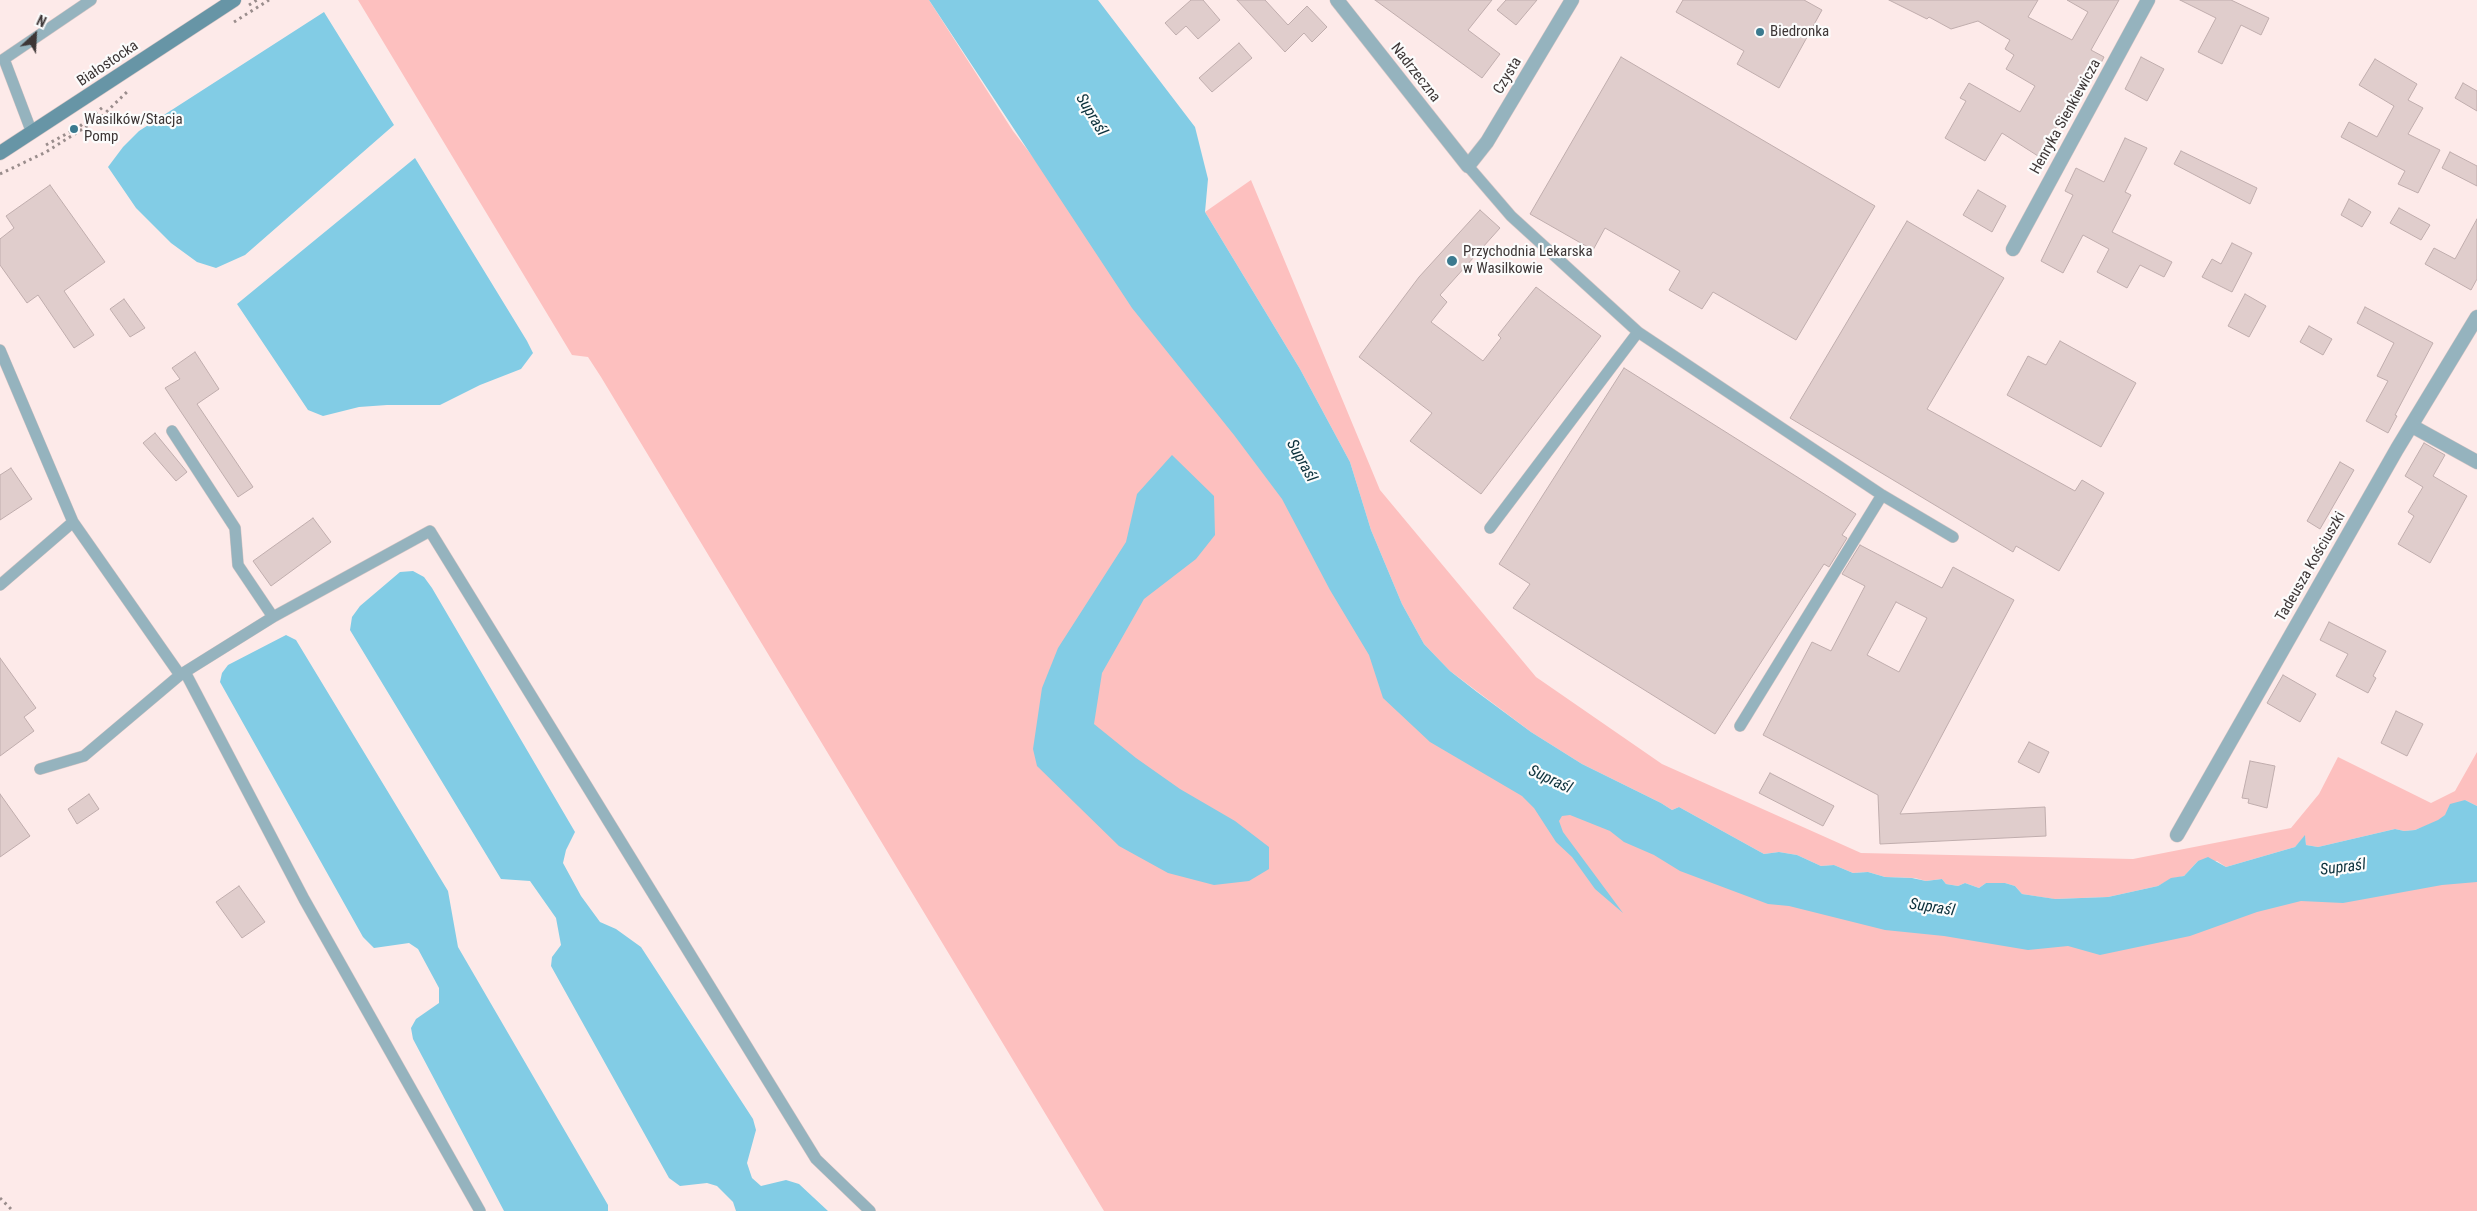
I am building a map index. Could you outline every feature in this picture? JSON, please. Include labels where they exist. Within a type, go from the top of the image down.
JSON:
[{"type":"main road","name":"Białostocka","points":[[0,153],[234,0]]},
{"type":"street","name":"Nadrzeczna","points":[[1337,0],[1468,166]]},
{"type":"street","name":"Czysta","points":[[1468,166],[1487,142],[1572,0]]},
{"type":"street","name":"Henryka Sienkiewicza","points":[[2013,249],[2148,0]]},
{"type":"street","name":"Tadeusza Kościuszki","points":[[2177,834],[2412,426],[2477,317]]},
{"type":"street","points":[[2412,426],[2477,462]]},
{"type":"lane","points":[[32,133],[4,60],[91,0]]},
{"type":"lane","points":[[1468,166],[1511,216],[1638,332],[1882,495],[1953,537]]},
{"type":"lane","points":[[1490,528],[1638,332]]},
{"type":"lane","points":[[0,350],[73,522],[183,674],[304,899],[480,1211]]},
{"type":"lane","points":[[172,431],[235,528],[238,565],[273,617]]},
{"type":"lane","points":[[1740,726],[1882,495]]},
{"type":"lane","points":[[0,585],[73,522]]},
{"type":"lane","points":[[40,769],[84,756],[183,674],[273,617],[430,531],[816,1159],[870,1211]]},
{"type":"path","points":[[228,26],[269,0]]},
{"type":"path","points":[[0,174],[46,152],[100,118],[131,88]]},
{"type":"path","points":[[0,1198],[13,1211]]},
{"type":"shaded area","points":[[358,0],[929,0],[1013,131],[1297,501],[1404,699],[1722,862],[2028,922],[2477,821],[2477,1211],[1104,1211],[601,377],[588,357],[572,355]]},
{"type":"shaded area","points":[[1251,180],[1380,490],[1536,677],[1662,764],[1861,853],[2133,859],[2291,828],[2319,794],[2338,757],[2431,803],[2455,791],[2477,752],[2477,806],[2465,800],[2438,821],[2415,830],[2404,831],[2395,829],[2318,847],[2306,845],[2305,836],[2295,847],[2226,867],[2217,861],[2198,861],[2184,876],[2171,879],[2158,886],[2108,897],[2054,899],[2022,894],[2015,886],[2005,883],[1986,883],[1979,888],[1965,883],[1958,886],[1946,884],[1942,879],[1926,881],[1915,878],[1885,877],[1868,872],[1853,873],[1834,865],[1821,866],[1797,855],[1779,852],[1764,854],[1679,807],[1672,810],[1582,764],[1531,732],[1450,671],[1424,644],[1402,604],[1371,530],[1350,462],[1300,369],[1205,212]]},
{"type":"water","name":"Supraśl","points":[[929,0],[1098,0],[1195,127],[1208,179],[1205,212],[1300,369],[1350,462],[1371,530],[1402,604],[1424,644],[1450,671],[1477,692],[1531,732],[1582,764],[1672,810],[1679,807],[1764,854],[1779,852],[1797,855],[1821,866],[1834,865],[1853,873],[1868,872],[1885,877],[1912,878],[1926,881],[1942,879],[1946,884],[1958,886],[1965,883],[1979,888],[1986,883],[2005,883],[2015,886],[2022,894],[2055,899],[2108,897],[2158,886],[2171,878],[2184,876],[2198,861],[2208,857],[2226,867],[2295,847],[2305,835],[2306,845],[2318,847],[2395,829],[2404,831],[2415,830],[2445,815],[2450,804],[2465,800],[2477,806],[2477,882],[2442,885],[2343,903],[2301,901],[2257,912],[2190,936],[2100,955],[2068,946],[2028,950],[1944,936],[1885,930],[1789,906],[1768,904],[1680,871],[1654,855],[1624,842],[1610,831],[1570,815],[1562,816],[1559,821],[1563,832],[1623,913],[1595,889],[1572,857],[1556,842],[1534,808],[1522,796],[1430,742],[1383,698],[1369,655],[1330,590],[1282,499],[1234,435],[1132,308]]},
{"type":"water","points":[[324,12],[394,125],[245,255],[216,268],[197,262],[171,243],[136,208],[108,167],[123,147],[139,131]]},
{"type":"water","points":[[415,158],[533,353],[521,369],[480,385],[440,405],[359,407],[323,416],[308,410],[237,304]]},
{"type":"water","points":[[1172,455],[1214,496],[1215,535],[1196,559],[1144,599],[1102,673],[1094,724],[1136,758],[1180,789],[1235,821],[1269,847],[1269,869],[1249,881],[1214,885],[1168,873],[1119,846],[1037,766],[1033,749],[1042,688],[1058,648],[1126,542],[1137,494]]},
{"type":"water","points":[[413,571],[424,577],[432,588],[575,832],[566,850],[563,863],[581,896],[600,922],[616,929],[641,947],[753,1119],[756,1130],[747,1163],[752,1178],[761,1186],[786,1180],[799,1184],[828,1211],[736,1211],[733,1202],[717,1186],[707,1183],[680,1186],[669,1178],[551,966],[552,957],[561,945],[556,918],[530,881],[501,879],[350,630],[352,617],[360,606],[400,572]]},
{"type":"water","points":[[286,635],[296,640],[448,891],[458,947],[608,1205],[608,1211],[504,1211],[413,1039],[411,1028],[416,1019],[439,1003],[439,988],[418,949],[409,943],[374,948],[363,937],[220,682],[222,673],[228,665]]},
{"type":"building","points":[[1191,0],[1203,0],[1220,20],[1198,39],[1186,26],[1176,35],[1165,23]]},
{"type":"building","points":[[1237,0],[1265,0],[1288,25],[1307,6],[1327,27],[1312,42],[1304,33],[1285,52]]},
{"type":"building","points":[[1375,0],[1492,0],[1468,30],[1500,54],[1482,78]]},
{"type":"building","points":[[1506,0],[1537,0],[1516,25],[1497,10]]},
{"type":"building","name":"Biedronka","points":[[1683,0],[1804,0],[1822,10],[1779,88],[1737,64],[1744,51],[1676,12]]},
{"type":"building","points":[[1889,0],[2038,0],[2028,17],[2072,40],[2088,12],[2067,0],[2119,0],[2091,50],[2104,57],[2092,81],[2087,79],[2038,156],[2002,133],[1985,161],[1945,138],[1966,101],[1960,98],[1969,83],[2020,112],[2035,86],[2006,69],[2014,55],[2005,49],[2010,40],[1978,21],[1951,29],[1929,17],[1927,19]]},
{"type":"building","points":[[2180,0],[2231,0],[2269,18],[2261,35],[2241,25],[2222,64],[2198,52],[2216,18]]},
{"type":"building","points":[[1239,43],[1252,58],[1212,92],[1199,78]]},
{"type":"building","points":[[1621,57],[1875,206],[1796,340],[1713,292],[1702,309],[1669,290],[1680,271],[1605,228],[1593,250],[1530,214]]},
{"type":"building","points":[[2141,57],[2164,69],[2147,101],[2125,89]]},
{"type":"building","points":[[2375,59],[2417,84],[2408,100],[2423,108],[2408,134],[2440,150],[2418,193],[2398,184],[2405,171],[2341,137],[2349,122],[2377,137],[2394,106],[2359,85]]},
{"type":"building","points":[[2463,83],[2477,91],[2477,111],[2455,98]]},
{"type":"building","points":[[2125,138],[2147,148],[2125,192],[2131,195],[2112,232],[2172,262],[2164,277],[2140,265],[2127,288],[2097,272],[2109,249],[2083,235],[2063,273],[2041,261],[2073,195],[2065,191],[2076,168],[2104,182]]},
{"type":"building","points":[[2181,151],[2257,188],[2250,204],[2174,164]]},
{"type":"building","points":[[2450,152],[2477,166],[2477,186],[2442,168]]},
{"type":"building","points":[[50,185],[105,262],[64,291],[94,335],[74,348],[38,295],[27,303],[0,265],[0,239],[14,228],[6,216]]},
{"type":"building","points":[[1978,190],[2006,206],[1992,232],[1963,215]]},
{"type":"building","points":[[2349,199],[2371,212],[2362,227],[2341,215]]},
{"type":"building","points":[[2399,208],[2430,225],[2421,240],[2390,223]]},
{"type":"building","points":[[1480,210],[1500,228],[1440,295],[1447,302],[1431,322],[1483,361],[1501,338],[1498,335],[1536,287],[1601,336],[1481,494],[1410,441],[1432,413],[1359,357],[1419,277]]},
{"type":"building","points":[[2477,219],[2477,279],[2471,290],[2425,264],[2434,248],[2455,259]]},
{"type":"building","points":[[1907,221],[2004,278],[1927,409],[2075,491],[2082,480],[2104,493],[2059,571],[2016,546],[2013,552],[1790,418]]},
{"type":"building","points":[[2232,243],[2252,253],[2232,292],[2202,277],[2212,259],[2221,264]]},
{"type":"building","points":[[2245,294],[2266,306],[2249,337],[2228,326]]},
{"type":"building","points":[[124,299],[145,328],[130,337],[110,309]]},
{"type":"building","points":[[2365,307],[2433,343],[2395,415],[2397,416],[2388,433],[2366,421],[2388,381],[2377,376],[2394,343],[2357,323]]},
{"type":"building","points":[[2309,326],[2332,339],[2323,355],[2300,342]]},
{"type":"building","points":[[2060,341],[2136,383],[2101,447],[2007,395],[2028,356],[2046,365]]},
{"type":"building","points":[[195,352],[219,389],[197,404],[253,487],[238,497],[165,388],[180,379],[172,368]]},
{"type":"building","points":[[1624,368],[1856,514],[1842,535],[1847,538],[1829,567],[1824,564],[1715,734],[1513,608],[1530,584],[1499,564]]},
{"type":"building","points":[[155,433],[187,472],[176,481],[143,443]]},
{"type":"building","points":[[2424,443],[2445,455],[2433,476],[2467,496],[2430,563],[2398,544],[2414,516],[2408,512],[2423,487],[2405,476]]},
{"type":"building","points":[[2340,462],[2354,470],[2320,529],[2307,521]]},
{"type":"building","points":[[11,468],[32,499],[0,520],[0,475]]},
{"type":"building","points":[[313,518],[331,542],[271,586],[253,561]]},
{"type":"building","points":[[1860,545],[1942,588],[1953,567],[2014,600],[1900,814],[2045,807],[2046,836],[1880,844],[1878,795],[1763,735],[1812,642],[1831,651],[1865,586],[1842,574]],"holes":[[[1896,602],[1927,618],[1899,672],[1867,655]]]},
{"type":"building","points":[[2329,622],[2386,651],[2373,676],[2376,678],[2368,693],[2336,676],[2348,654],[2320,640]]},
{"type":"building","points":[[0,658],[36,708],[24,717],[34,731],[0,756]]},
{"type":"building","points":[[2283,675],[2316,694],[2300,722],[2267,703]]},
{"type":"building","points":[[2396,711],[2423,724],[2407,756],[2381,743]]},
{"type":"building","points":[[2029,742],[2049,752],[2039,773],[2018,762]]},
{"type":"building","points":[[2250,761],[2275,766],[2267,808],[2248,803],[2249,799],[2242,798]]},
{"type":"building","points":[[1770,773],[1834,806],[1823,826],[1759,793]]},
{"type":"building","points":[[0,794],[30,836],[0,857]]},
{"type":"building","points":[[89,794],[99,809],[77,824],[68,809]]},
{"type":"building","points":[[239,886],[265,922],[242,938],[216,902]]},
{"type":"place","name":"Biedronka","points":[[1760,32]]},
{"type":"place","name":"Wasilków/Stacja Pomp","points":[[74,129]]},
{"type":"place","name":"Przychodnia Lekarska w Wasilkowie","points":[[1452,261]]}]
